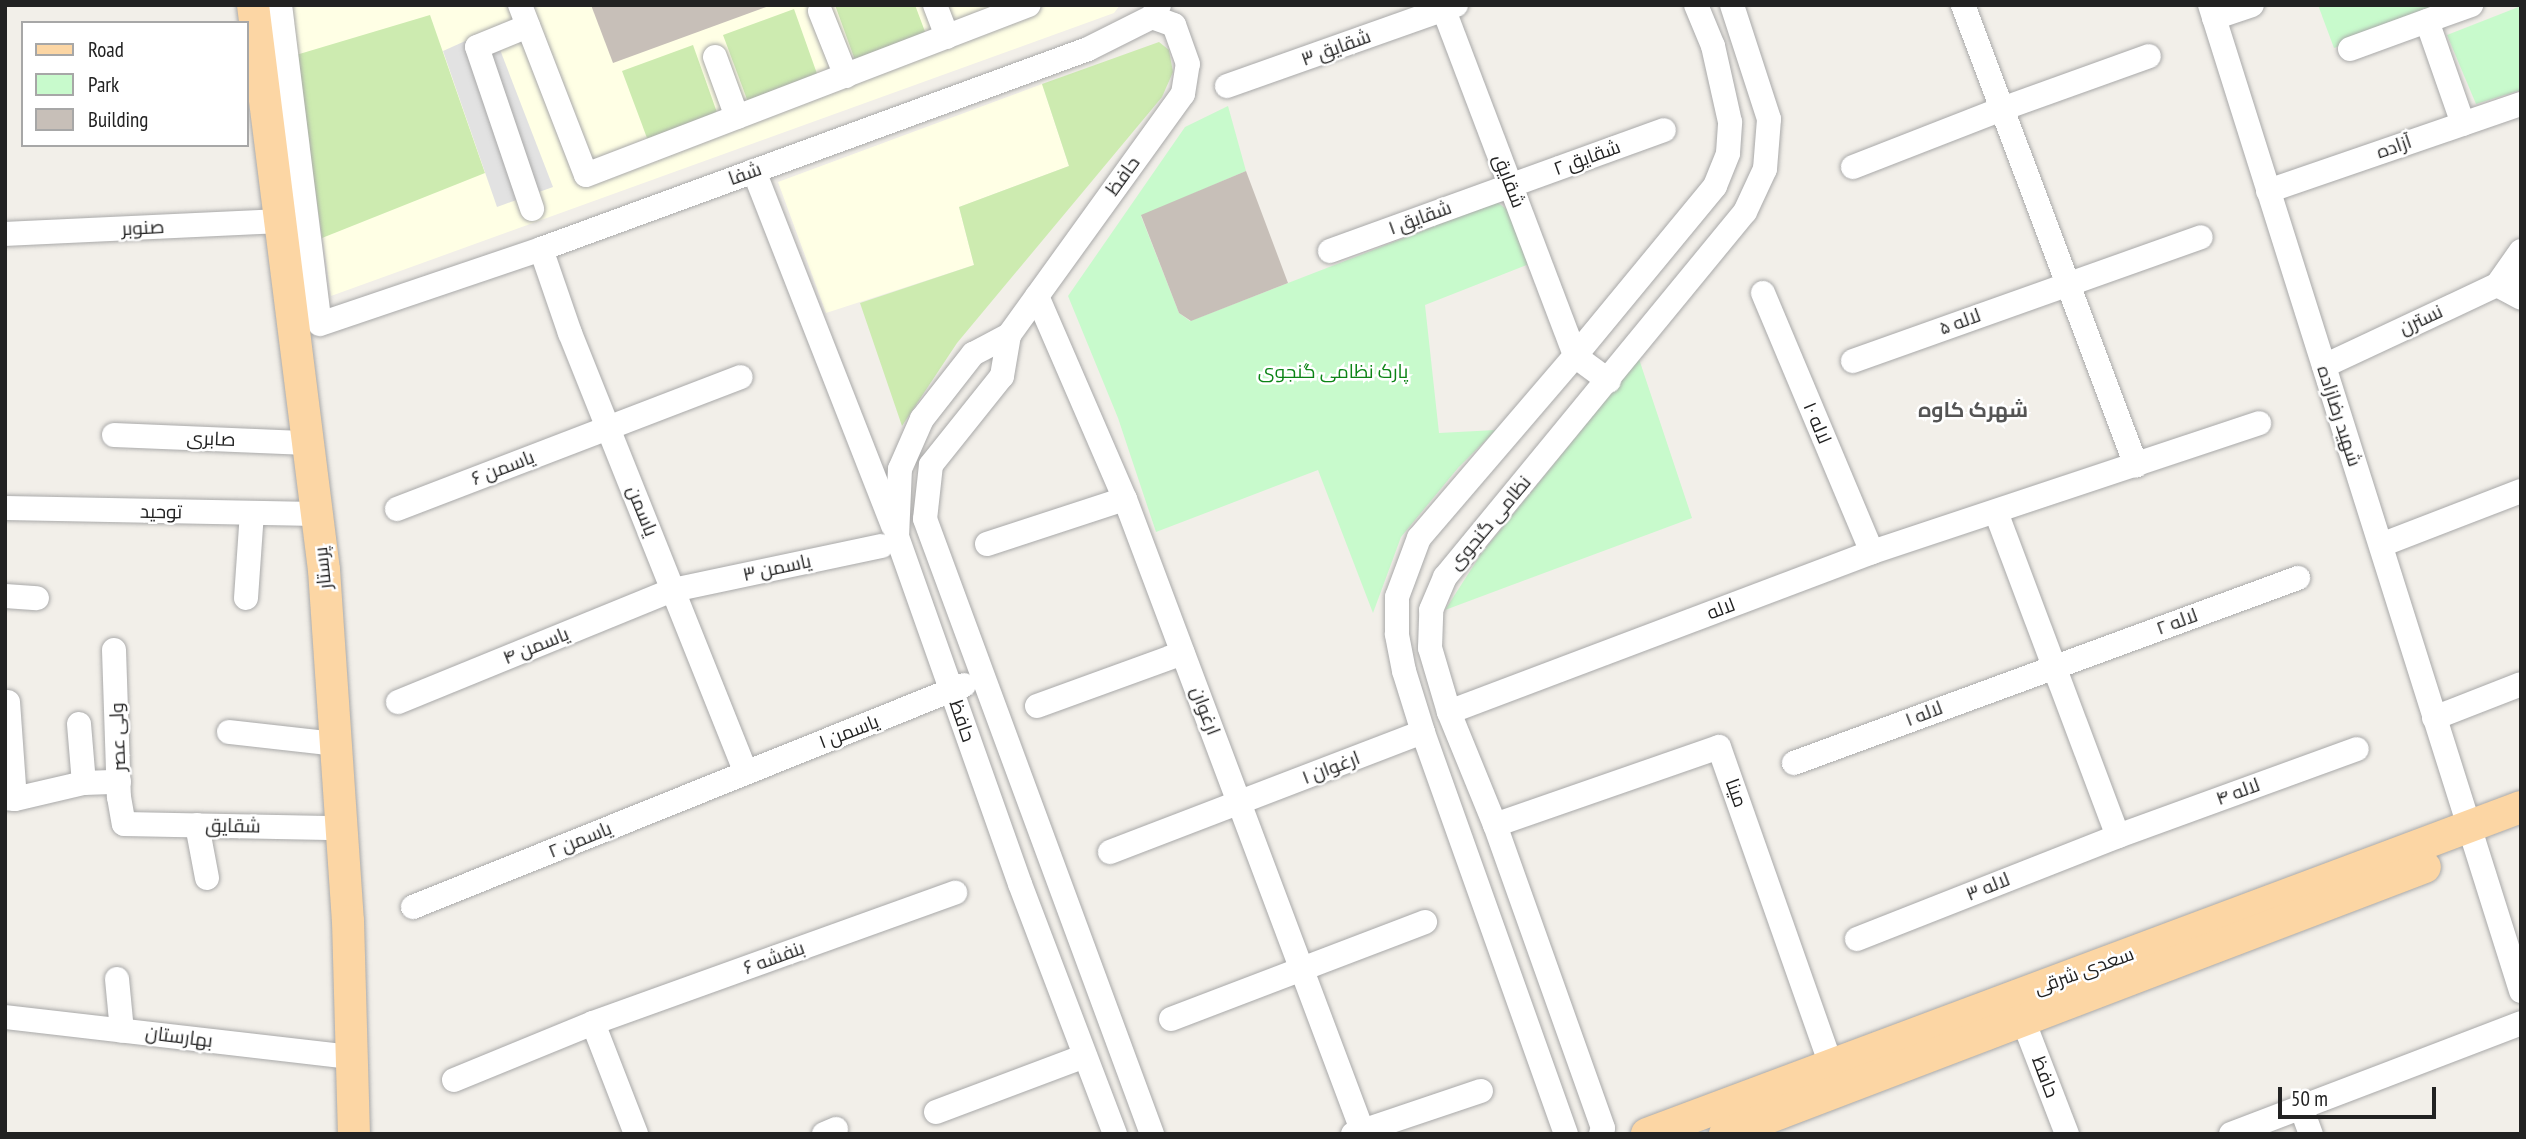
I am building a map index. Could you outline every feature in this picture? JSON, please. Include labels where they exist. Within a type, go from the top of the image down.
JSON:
[{"type":"main road","name":"پرستار","points":[[253,5],[324,569],[341,828],[354,1134]]},
{"type":"main road","name":"سعدی شرقی","points":[[1725,1134],[2023,1020],[2472,837],[2521,807]]},
{"type":"main road","name":"سعدی شرقی","points":[[1647,1134],[1830,1063],[2472,837],[2521,830]]},
{"type":"street","name":"شفا","points":[[280,5],[320,324],[541,249],[1088,49],[1156,11]]},
{"type":"street","points":[[934,5],[947,37]]},
{"type":"street","points":[[532,208],[477,47],[524,16],[586,176],[1029,5]]},
{"type":"street","points":[[1566,1134],[1423,733],[1404,671],[1397,634],[1397,597],[1407,564],[1419,538],[1575,356],[1715,186],[1728,153],[1731,122],[1713,46],[1696,5]]},
{"type":"street","points":[[1963,5],[2136,466]]},
{"type":"street","points":[[2212,11],[2252,5]]},
{"type":"street","points":[[2350,49],[2471,5]]},
{"type":"street","name":"نظامی گنجوی","points":[[1601,1134],[1603,1128],[1495,825],[1449,712],[1430,648],[1431,610],[1445,577],[1609,381],[1745,212],[1765,169],[1769,119],[1735,6]]},
{"type":"street","name":"شقایق","points":[[1448,7],[1575,356]]},
{"type":"street","name":"شقایق ۳","points":[[1227,86],[1448,7]]},
{"type":"street","points":[[820,11],[846,76]]},
{"type":"street","name":"حافظ","points":[[1152,1134],[925,519],[931,465],[1002,376],[1009,335],[1183,94],[1188,64],[1174,25],[1156,11]]},
{"type":"street","name":"شهید رضازاده","points":[[2212,11],[2521,991]]},
{"type":"street","points":[[2427,21],[2463,124]]},
{"type":"street","points":[[1853,167],[2149,56]]},
{"type":"street","points":[[715,57],[737,117]]},
{"type":"street","name":"آزاده","points":[[2268,191],[2521,104]]},
{"type":"street","name":"شقایق ۲","points":[[1511,185],[1664,130]]},
{"type":"street","points":[[754,171],[889,541]]},
{"type":"street","name":"شقایق ۱","points":[[1330,251],[1511,185]]},
{"type":"street","name":"صنوبر","points":[[5,234],[280,221]]},
{"type":"street","name":"لاله ۵","points":[[1853,361],[2067,282],[2201,237]]},
{"type":"street","name":"یاسمن","points":[[541,249],[608,428],[746,772]]},
{"type":"street","points":[[2521,251],[2497,285],[2521,298]]},
{"type":"street","name":"نسترن","points":[[2323,366],[2497,285],[2521,277]]},
{"type":"street","name":"لاله ۱۰","points":[[1763,293],[1872,552]]},
{"type":"street","name":"ارغوان","points":[[1037,296],[1125,499],[1302,970],[1357,1132]]},
{"type":"street","name":"حافظ","points":[[1009,335],[973,354],[922,419],[900,470],[889,541],[952,692],[1115,1134]]},
{"type":"street","points":[[1575,356],[1609,381]]},
{"type":"street","name":"یاسمن ۶","points":[[397,509],[740,377]]},
{"type":"street","name":"لاله","points":[[1449,712],[1872,552],[2259,423]]},
{"type":"street","name":"صابری","points":[[114,435],[308,443]]},
{"type":"street","points":[[2381,545],[2521,491]]},
{"type":"street","points":[[987,544],[1125,499]]},
{"type":"street","name":"توحید","points":[[5,508],[317,514]]},
{"type":"street","points":[[1996,512],[2119,836]]},
{"type":"street","points":[[246,598],[252,513]]},
{"type":"street","name":"یاسمن ۳","points":[[673,590],[889,541]]},
{"type":"street","name":"لاله ۲","points":[[2055,665],[2298,578]]},
{"type":"street","name":"یاسمن ۴","points":[[398,702],[673,590]]},
{"type":"street","points":[[5,596],[37,598]]},
{"type":"street","name":"ولی عصر","points":[[114,650],[118,797],[124,824]]},
{"type":"street","points":[[1037,706],[1183,653]]},
{"type":"street","name":"لاله ۱","points":[[1794,763],[2055,665]]},
{"type":"street","name":"یاسمن ۱","points":[[746,772],[952,692],[983,674]]},
{"type":"street","points":[[2434,718],[2521,684]]},
{"type":"street","points":[[8,702],[10,798],[85,783],[119,782]]},
{"type":"street","points":[[79,724],[85,783]]},
{"type":"street","points":[[229,733],[336,744]]},
{"type":"street","name":"ارغوان ۱","points":[[1110,852],[1423,733]]},
{"type":"street","name":"مینا","points":[[1495,825],[1719,747],[1830,1063]]},
{"type":"street","name":"لاله ۴","points":[[2119,836],[2357,749]]},
{"type":"street","name":"یاسمن ۲","points":[[413,907],[746,772]]},
{"type":"street","name":"شقایق","points":[[124,824],[341,828]]},
{"type":"street","points":[[197,825],[207,878]]},
{"type":"street","name":"لاله ۳","points":[[1857,939],[2119,836]]},
{"type":"street","name":"بنفشه ۶","points":[[454,1080],[593,1023],[955,893]]},
{"type":"street","points":[[1171,1020],[1425,922]]},
{"type":"street","points":[[117,979],[122,1031]]},
{"type":"street","name":"بهارستان","points":[[5,1017],[352,1057]]},
{"type":"street","name":"حافظ","points":[[2023,1020],[2067,1134]]},
{"type":"street","points":[[593,1023],[636,1134]]},
{"type":"street","points":[[2231,1134],[2521,1023]]},
{"type":"street","points":[[936,1112],[1086,1056]]},
{"type":"street","points":[[1357,1132],[1481,1091]]},
{"type":"street","points":[[2301,1107],[2311,1134]]},
{"type":"shaded area","points":[[289,5],[1120,5],[1114,13],[331,296]]},
{"type":"shaded area","points":[[492,29],[553,187],[497,207],[443,51]]},
{"type":"shaded area","points":[[1042,84],[1069,166],[959,207],[974,265],[826,313],[778,182]]},
{"type":"green space","points":[[835,5],[915,5],[930,45],[859,71]]},
{"type":"green space","points":[[2318,5],[2454,5],[2334,48]]},
{"type":"green space","points":[[2521,6],[2521,90],[2476,104],[2447,35]]},
{"type":"green space","points":[[794,9],[821,85],[751,110],[723,35]]},
{"type":"green space","points":[[430,15],[485,173],[322,238],[296,55]]},
{"type":"green space","points":[[1159,42],[1169,50],[1173,72],[1162,97],[957,343],[902,426],[860,303],[974,265],[959,207],[1069,166],[1042,84]]},
{"type":"green space","points":[[693,45],[720,121],[650,146],[622,71]]},
{"type":"green space","name":"پارک نظامی گنجوی","points":[[1228,106],[1246,171],[1141,216],[1179,313],[1190,321],[1497,202],[1510,212],[1529,264],[1425,305],[1439,433],[1496,430],[1458,468],[1401,537],[1373,613],[1318,470],[1156,532],[1118,418],[1068,296],[1185,127]]},
{"type":"green space","points":[[1639,359],[1692,518],[1445,610],[1481,554]]},
{"type":"building","points":[[591,5],[769,5],[769,6],[613,63]]},
{"type":"building","points":[[1246,171],[1288,283],[1191,321],[1179,313],[1141,215]]},
{"type":"district","name":"شهرک کاوه","points":[[1973,410]]}]
